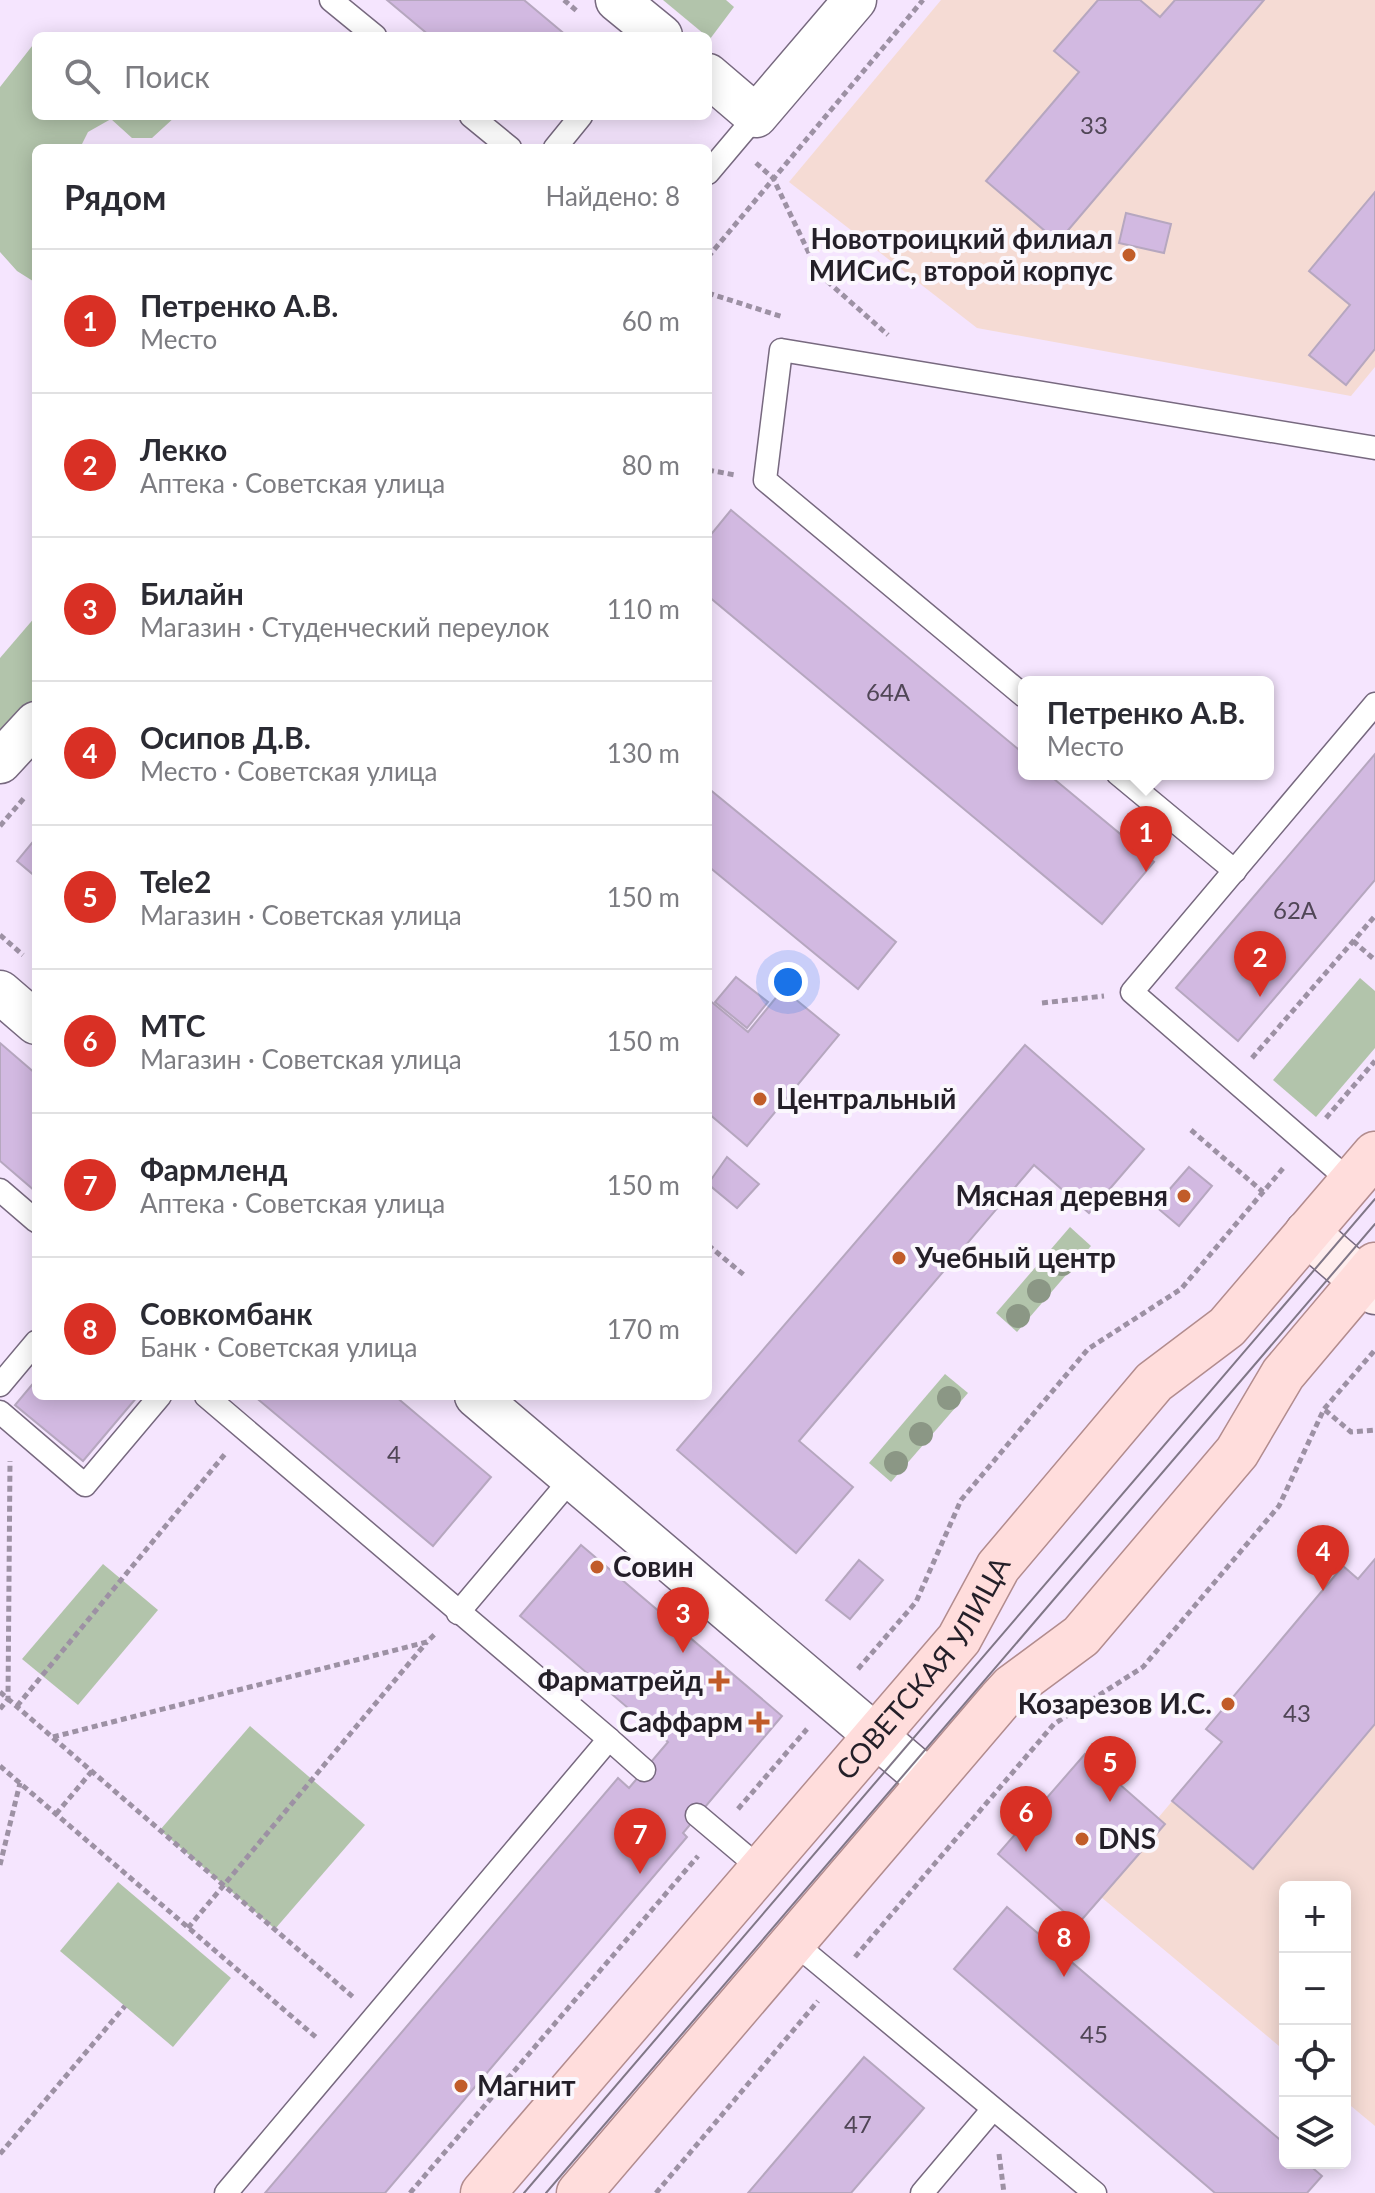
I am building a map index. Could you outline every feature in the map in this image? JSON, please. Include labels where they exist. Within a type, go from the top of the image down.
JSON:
[{"type":"main road","name":"СОВЕТСКАЯ УЛИЦА","points":[[483,2193],[959,1639],[998,1567],[1154,1382],[1227,1327],[1363,1168]]},
{"type":"main road","points":[[579,2193],[1012,1687],[1081,1636],[1237,1452],[1283,1374],[1371,1279]]},
{"type":"street","points":[[617,0],[652,32]]},
{"type":"street","points":[[712,78],[756,116],[855,0]]},
{"type":"street","points":[[0,762],[32,727]]},
{"type":"street","points":[[0,992],[32,1020]]},
{"type":"street","points":[[1307,1233],[1371,1279]]},
{"type":"street","points":[[481,1400],[930,1782]]},
{"type":"lane","points":[[331,0],[370,32]]},
{"type":"lane","points":[[712,168],[756,116]]},
{"type":"lane","points":[[476,120],[505,144]]},
{"type":"lane","points":[[558,144],[578,120]]},
{"type":"lane","points":[[1018,691],[765,480],[781,350],[1375,448]]},
{"type":"lane","points":[[1363,1168],[1305,1143],[1132,992],[1375,704]]},
{"type":"lane","points":[[1125,780],[1235,871]]},
{"type":"lane","points":[[0,1190],[32,1218]]},
{"type":"lane","points":[[0,1385],[32,1347]]},
{"type":"lane","points":[[5,1417],[85,1485],[157,1400]]},
{"type":"lane","points":[[211,1400],[644,1770]]},
{"type":"lane","points":[[458,1613],[572,1478]]},
{"type":"lane","points":[[226,2193],[609,1739]]},
{"type":"lane","points":[[697,1815],[761,1869]]},
{"type":"lane","points":[[793,1942],[1095,2193]]},
{"type":"lane","points":[[922,2193],[993,2109]]},
{"type":"path","points":[[712,252],[923,0]]},
{"type":"path","points":[[773,178],[819,274],[888,335]]},
{"type":"path","points":[[0,826],[27,795]]},
{"type":"path","points":[[1233,1080],[1375,916]]},
{"type":"path","points":[[0,935],[24,956]]},
{"type":"path","points":[[1353,941],[1375,960]]},
{"type":"path","points":[[1042,1003],[1132,992]]},
{"type":"path","points":[[410,2193],[916,1602],[961,1500],[1088,1349],[1181,1289],[1375,1061]]},
{"type":"path","points":[[1191,1130],[1263,1192]]},
{"type":"path","points":[[712,1248],[744,1275]]},
{"type":"path","points":[[656,2193],[1054,1724],[1143,1667],[1279,1506],[1324,1409],[1375,1350]]},
{"type":"path","points":[[1324,1409],[1351,1432],[1375,1430]]},
{"type":"path","points":[[0,1709],[8,1699],[5,1417]]},
{"type":"path","points":[[17,1706],[245,1430]]},
{"type":"path","points":[[188,1928],[427,1642],[458,1613]]},
{"type":"path","points":[[53,1737],[427,1642]]},
{"type":"path","points":[[0,1692],[375,2016]]},
{"type":"path","points":[[0,1766],[340,2058]]},
{"type":"path","points":[[56,1814],[92,1771]]},
{"type":"path","points":[[0,1865],[20,1783]]},
{"type":"path","points":[[0,2154],[125,2006]]},
{"type":"shaded area","name":"Новотроицкий филиал МИСиС, второй корпус","points":[[941,0],[1375,0],[1375,367],[1351,396],[977,328],[789,182]]},
{"type":"shaded area","points":[[1375,1559],[1375,2126],[1351,2106],[1351,1881],[1279,1881],[1279,2046],[1101,1897],[1165,1824],[1158,1818],[1222,1742],[1343,1566],[1358,1579]]},
{"type":"green space","points":[[663,0],[726,0],[734,7],[712,36],[712,32],[702,32]]},
{"type":"green space","points":[[32,46],[32,120],[109,120],[88,132],[82,144],[32,144],[32,280],[17,271],[0,252],[0,87]]},
{"type":"green space","points":[[112,120],[172,120],[152,138],[132,138]]},
{"type":"green space","points":[[32,621],[32,705],[5,735],[0,731],[0,658]]},
{"type":"green space","points":[[1360,978],[1375,991],[1375,1048],[1316,1117],[1273,1080]]},
{"type":"green space","points":[[1070,1227],[1091,1246],[1017,1332],[996,1313]]},
{"type":"green space","points":[[945,1374],[968,1393],[891,1482],[869,1463]]},
{"type":"green space","points":[[103,1564],[158,1610],[78,1705],[22,1659]]},
{"type":"green space","points":[[250,1726],[365,1825],[275,1929],[160,1830]]},
{"type":"green space","points":[[118,1882],[231,1978],[173,2047],[60,1951]]},
{"type":"building","points":[[387,0],[524,0],[562,32],[425,32]]},
{"type":"building","points":[[1098,0],[1140,0],[1160,17],[1175,0],[1264,0],[1058,242],[986,181],[1079,72],[1054,51]]},
{"type":"building","points":[[1375,192],[1375,349],[1346,385],[1309,355],[1350,305],[1309,271]]},
{"type":"building","points":[[1126,213],[1171,224],[1164,253],[1119,243]]},
{"type":"building","points":[[731,510],[1018,749],[1018,780],[1055,780],[1154,862],[1102,924],[712,599],[712,533]]},
{"type":"building","points":[[1375,754],[1375,880],[1238,1041],[1176,988]]},
{"type":"building","points":[[712,791],[896,942],[858,989],[712,869]]},
{"type":"building","points":[[32,843],[32,874],[17,861]]},
{"type":"building","points":[[736,977],[768,1002],[747,1028],[715,1002]]},
{"type":"building","points":[[783,989],[839,1035],[747,1146],[712,1116],[712,1002],[748,1032]]},
{"type":"building","points":[[0,1043],[32,1071],[32,1188],[0,1161]]},
{"type":"building","name":"Учебный центр","points":[[1025,1045],[1144,1149],[1089,1213],[1034,1165],[799,1441],[853,1487],[796,1553],[677,1450]]},
{"type":"building","points":[[727,1157],[759,1184],[737,1208],[712,1187],[712,1178]]},
{"type":"building","name":"Мясная деревня","points":[[1189,1167],[1212,1186],[1179,1226],[1155,1206]]},
{"type":"building","points":[[32,1385],[32,1400],[135,1400],[83,1461],[15,1405]]},
{"type":"building","points":[[259,1400],[400,1400],[491,1477],[433,1546]]},
{"type":"building","points":[[581,1545],[782,1716],[683,1833],[687,1837],[385,2193],[265,2193],[618,1778],[629,1788],[668,1742],[520,1616]]},
{"type":"building","points":[[1375,1559],[1375,1724],[1253,1869],[1172,1801],[1222,1742],[1206,1729],[1343,1566],[1358,1579]]},
{"type":"building","points":[[859,1560],[883,1580],[850,1619],[826,1600]]},
{"type":"building","name":"DNS","points":[[1085,1754],[1165,1824],[1078,1924],[998,1854]]},
{"type":"building","points":[[1007,1907],[1279,2139],[1279,2169],[1314,2169],[1322,2176],[1307,2193],[1215,2193],[954,1969]]},
{"type":"building","points":[[864,2057],[924,2108],[851,2193],[748,2193]]},
{"type":"tram line","points":[[524,2193],[1375,1199]]},
{"type":"tram line","points":[[546,2193],[1375,1224]]},
{"type":"place","name":"Новотроицкий филиал МИСиС, второй корпус","points":[[1129,255]]},
{"type":"place","name":"Петренко А.В.","points":[[1146,872]]},
{"type":"place","name":"Лекко","points":[[1260,997]]},
{"type":"place","name":"Центральный","points":[[760,1099]]},
{"type":"place","name":"Мясная деревня","points":[[1184,1196]]},
{"type":"place","name":"Учебный центр","points":[[899,1258]]},
{"type":"place","name":"Совин","points":[[597,1567]]},
{"type":"place","name":"Осипов Д.В.","points":[[1323,1591]]},
{"type":"place","name":"Билайн","points":[[683,1653]]},
{"type":"place","name":"Фарматрейд","points":[[719,1681]]},
{"type":"place","name":"Козарезов И.С.","points":[[1228,1704]]},
{"type":"place","name":"Саффарм","points":[[759,1722]]},
{"type":"place","name":"Tele2","points":[[1110,1802]]},
{"type":"place","name":"DNS","points":[[1082,1839]]},
{"type":"place","name":"МТС","points":[[1026,1852]]},
{"type":"place","name":"Фармленд","points":[[640,1874]]},
{"type":"place","name":"Совкомбанк","points":[[1064,1977]]},
{"type":"place","name":"Магнит","points":[[461,2086]]}]
